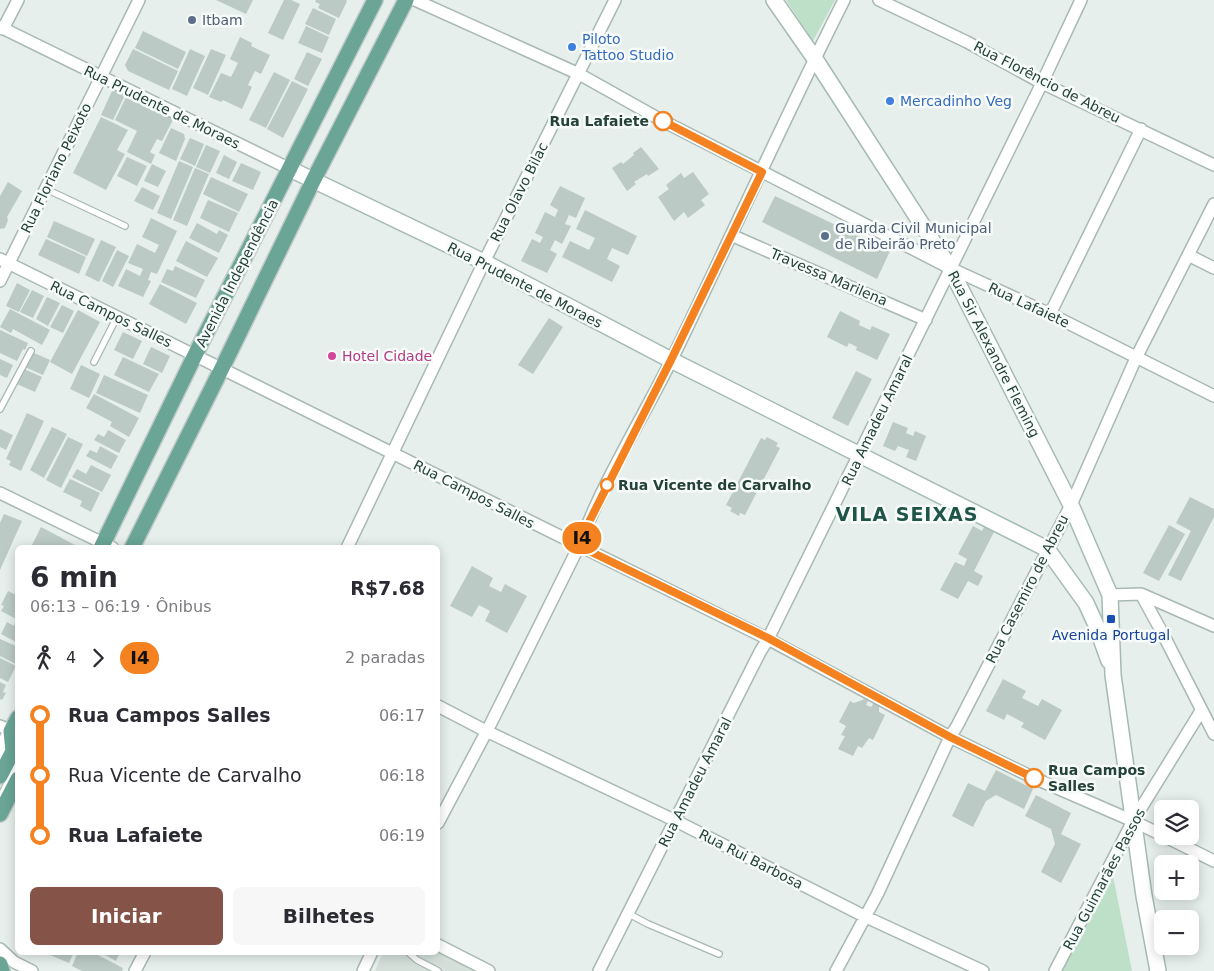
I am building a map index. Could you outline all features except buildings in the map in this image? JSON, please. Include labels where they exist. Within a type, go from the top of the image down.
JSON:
[{"type":"main road","name":"Avenida Independência","points":[[105,545],[195,355],[376,0]]},
{"type":"main road","name":"Avenida Independência","points":[[134,545],[313,181],[406,0]]},
{"type":"main road","name":"Rua Sir Alexandre Fleming","points":[[774,0],[815,59],[950,268],[1071,504],[1110,595]]},
{"type":"main road","name":"Rua Prudente de Moraes","points":[[290,169],[484,262],[671,360],[1047,549]]},
{"type":"main road","points":[[1047,549],[1086,603],[1114,675]]},
{"type":"main road","points":[[1086,603],[1110,595],[1114,675],[1144,896],[1158,971]]},
{"type":"main road","points":[[0,753],[12,727]]},
{"type":"main road","points":[[0,776],[13,751],[12,727]]},
{"type":"main road","points":[[0,814],[15,785]]},
{"type":"main road","points":[[0,964],[2,971]]},
{"type":"street","points":[[2,28],[18,0]]},
{"type":"street","name":"Rua Floriano Peixoto","points":[[0,281],[4,261],[46,188],[139,0]]},
{"type":"street","name":"Rua Lafaiete","points":[[415,0],[579,74],[663,121],[950,268],[1050,314],[1214,396]]},
{"type":"street","name":"Rua Olavo Bilac","points":[[348,545],[484,262],[615,0]]},
{"type":"street","points":[[440,819],[671,360],[844,0]]},
{"type":"street","name":"Rua Florêncio de Abreu","points":[[880,0],[967,42],[1042,83],[1214,165]]},
{"type":"street","name":"Rua Amadeu Amaral","points":[[600,971],[860,454],[1081,0]]},
{"type":"street","name":"Rua Prudente de Moraes","points":[[2,28],[290,169]]},
{"type":"street","points":[[1050,314],[1141,129]]},
{"type":"street","name":"Rua Casemiro de Abreu","points":[[836,971],[866,917],[950,737],[1071,504],[1136,358],[1214,204]]},
{"type":"street","name":"Travessa Marilena","points":[[731,235],[926,320]]},
{"type":"street","points":[[1188,255],[1214,268]]},
{"type":"street","name":"Rua Campos Salles","points":[[4,261],[768,638],[950,737],[1034,778],[1154,832]]},
{"type":"street","points":[[0,493],[103,545]]},
{"type":"street","points":[[1141,594],[1214,734]]},
{"type":"street","points":[[1110,595],[1141,594],[1214,626]]},
{"type":"street","name":"Rua Rui Barbosa","points":[[440,707],[486,731],[676,821],[866,917],[983,971]]},
{"type":"street","name":"Rua Guimarães Passos","points":[[1055,971],[1133,821],[1201,711]]},
{"type":"street","name":"Rua Campos Salles","points":[[1181,845],[1214,861]]},
{"type":"street","points":[[440,946],[489,971]]},
{"type":"street","points":[[0,949],[14,962],[32,971]]},
{"type":"street","points":[[135,971],[143,955]]},
{"type":"street","points":[[363,971],[371,955]]},
{"type":"lane","points":[[46,188],[125,226]]},
{"type":"lane","points":[[94,362],[118,317]]},
{"type":"lane","points":[[0,410],[30,351]]},
{"type":"lane","points":[[0,797],[15,768]]},
{"type":"lane","points":[[629,914],[719,954]]},
{"type":"lane","points":[[411,955],[438,971]]},
{"type":"shaded area","points":[[440,951],[480,971],[375,971],[382,955],[440,955]]},
{"type":"green space","points":[[786,0],[835,0],[813,41]]},
{"type":"green space","points":[[1113,876],[1132,971],[1062,971]]},
{"type":"bus line","name":"I4","points":[[663,121],[762,172],[671,360],[607,485],[579,546],[768,638],[950,737],[1034,778]]},
{"type":"place","name":"Itbam","points":[[192,20]]},
{"type":"place","name":"Piloto Tattoo Studio","points":[[572,47]]},
{"type":"place","name":"Mercadinho Veg","points":[[890,101]]},
{"type":"place","name":"Rua Lafaiete","points":[[663,121]]},
{"type":"place","name":"Guarda Civil Municipal de Ribeirão Preto","points":[[825,236]]},
{"type":"place","name":"Hotel Cidade","points":[[332,356]]},
{"type":"place","name":"Rua Vicente de Carvalho","points":[[607,485]]},
{"type":"place","name":"Avenida Portugal","points":[[1111,619]]},
{"type":"place","name":"Rua Campos Salles","points":[[1034,778]]},
{"type":"district","name":"VILA SEIXAS","points":[[907,514]]}]
